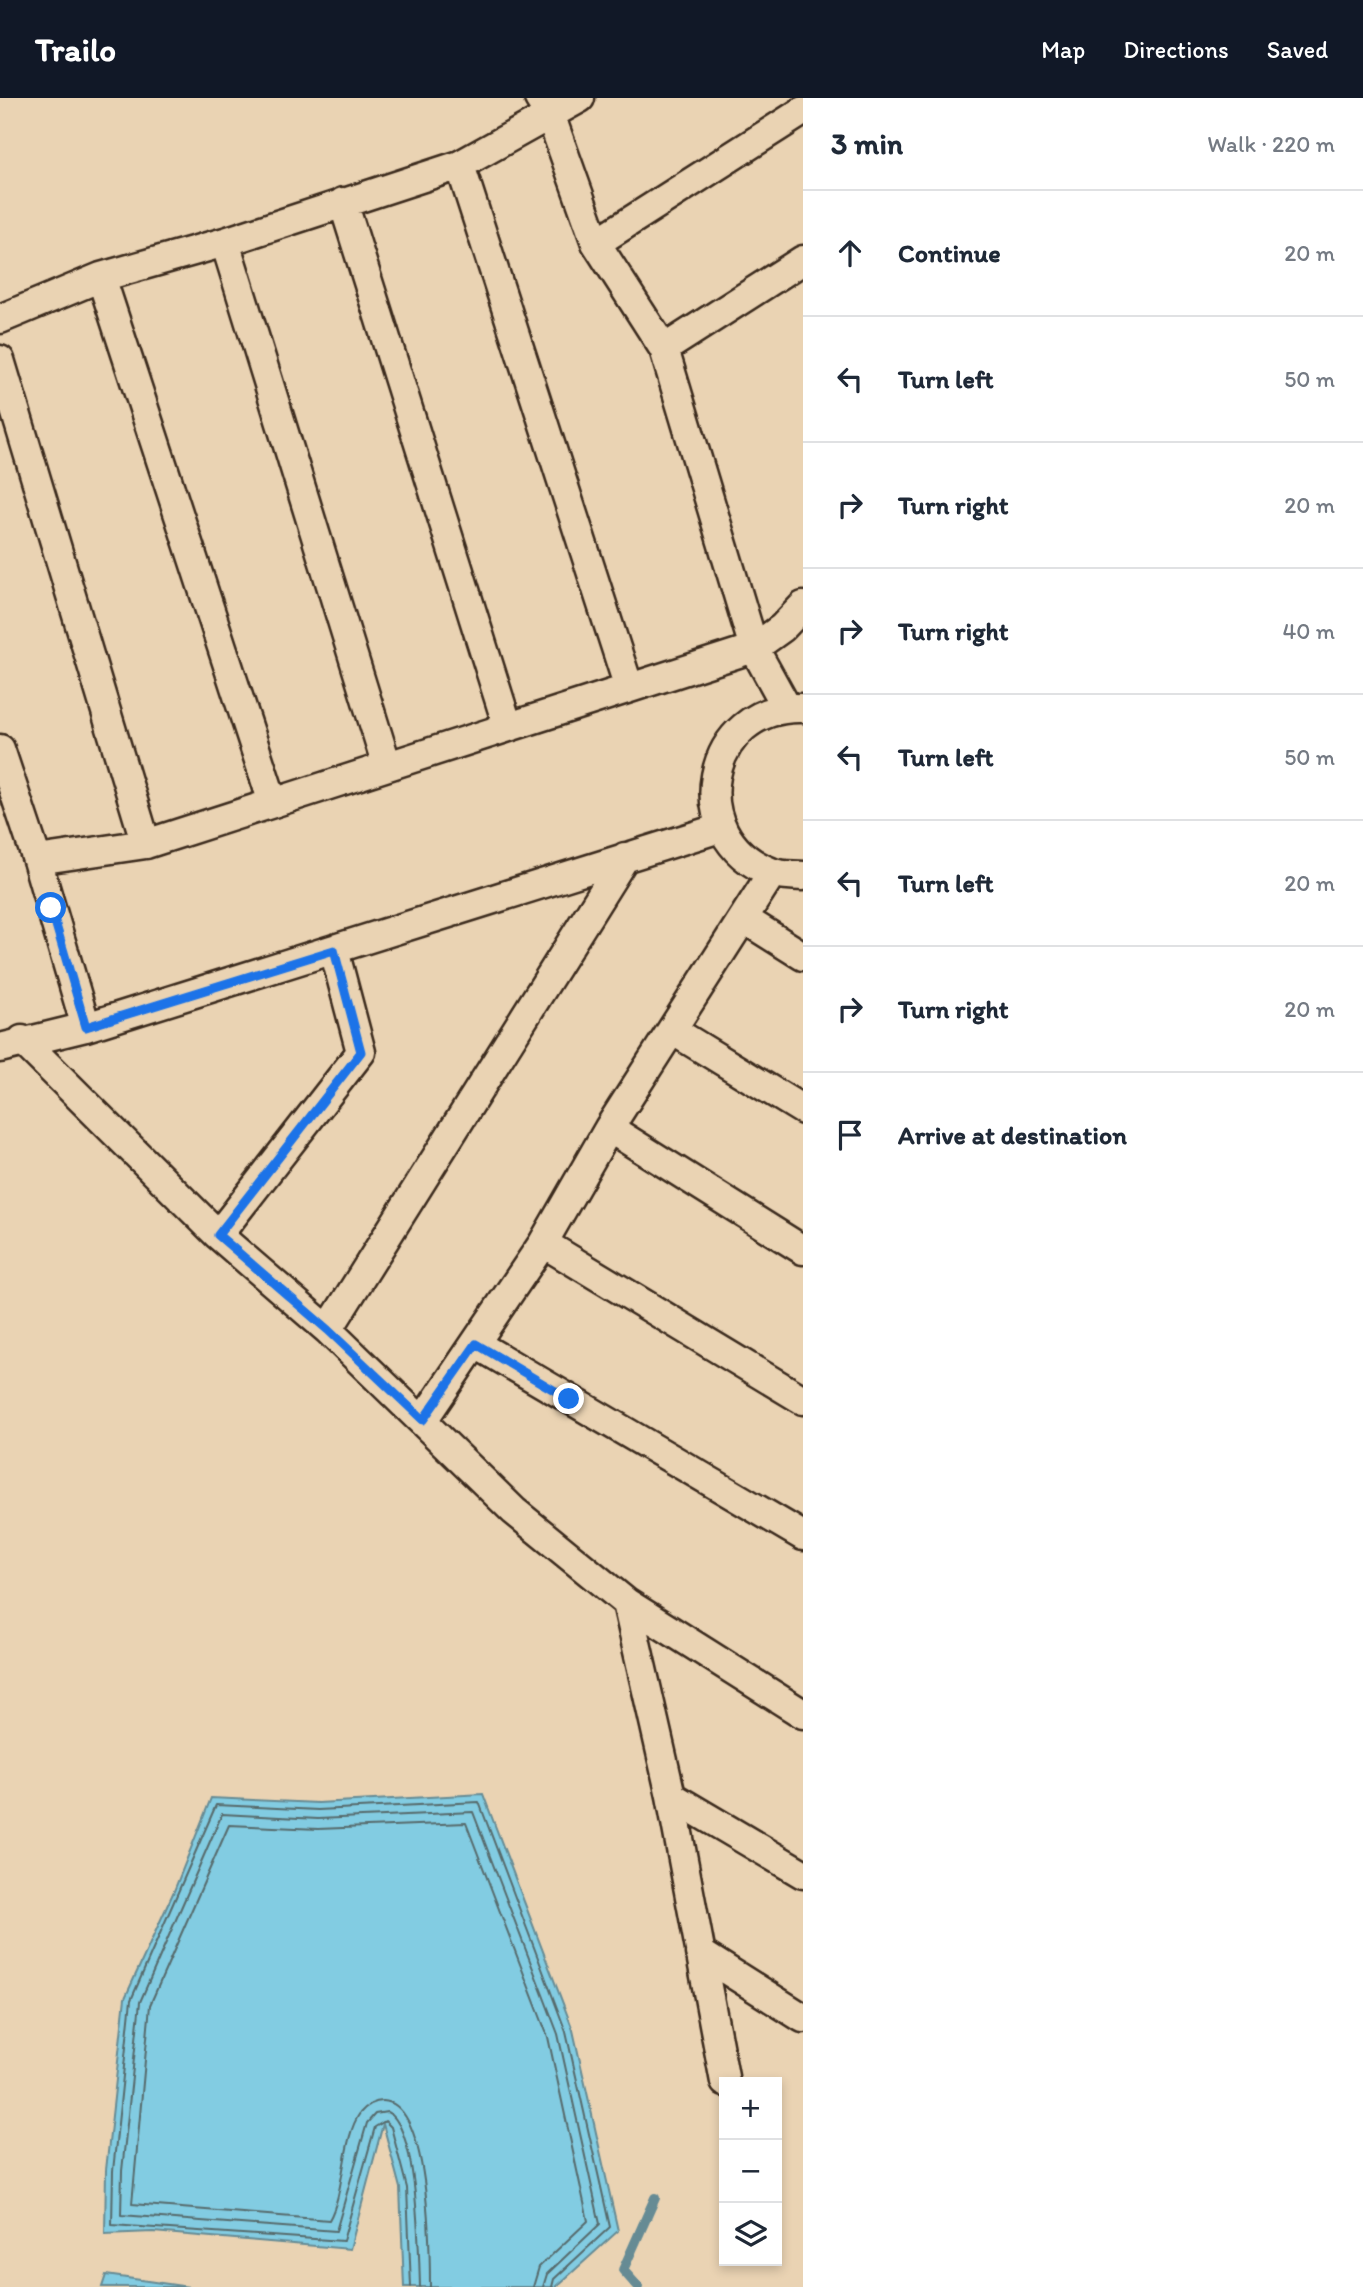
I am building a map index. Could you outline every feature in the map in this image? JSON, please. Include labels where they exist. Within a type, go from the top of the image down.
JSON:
[{"type":"street","points":[[0,319],[101,277],[225,242],[460,165],[545,107],[580,98]]},
{"type":"street","points":[[545,107],[596,243],[664,349],[754,648],[795,708],[757,717],[732,737],[717,765],[713,796],[720,828],[742,856],[772,873],[803,876]]},
{"type":"street","points":[[596,243],[803,110]]},
{"type":"street","points":[[460,165],[629,688]]},
{"type":"street","points":[[343,202],[508,727]]},
{"type":"street","points":[[225,242],[387,766]]},
{"type":"street","points":[[664,349],[803,260]]},
{"type":"street","points":[[101,277],[273,803]]},
{"type":"street","points":[[0,360],[146,844]]},
{"type":"street","points":[[37,860],[146,844],[754,648],[782,628],[803,606]]},
{"type":"street","points":[[0,749],[37,860],[86,1027]]},
{"type":"street","points":[[11,1044],[86,1027],[720,828]]},
{"type":"street","points":[[328,1330],[625,857]]},
{"type":"street","points":[[423,1420],[543,1243],[609,1128],[772,873]]},
{"type":"street","points":[[744,919],[803,956]]},
{"type":"street","points":[[218,1235],[361,1052],[334,950]]},
{"type":"street","points":[[672,1030],[803,1110]]},
{"type":"street","points":[[11,1044],[218,1235],[328,1330],[514,1511],[627,1603],[803,1714]]},
{"type":"street","points":[[609,1128],[803,1250]]},
{"type":"street","points":[[543,1243],[803,1399]]},
{"type":"street","points":[[476,1344],[803,1536]]},
{"type":"street","points":[[627,1603],[671,1796],[724,2077]]},
{"type":"street","points":[[671,1796],[803,1874]]},
{"type":"street","points":[[700,1953],[803,2018]]},
{"type":"water","points":[[483,1794],[573,2030],[618,2231],[556,2287],[404,2287],[400,2188],[383,2124],[350,2249],[153,2232],[105,2234],[106,2170],[125,1998],[174,1891],[211,1798],[318,1803]]},
{"type":"water","points":[[106,2275],[189,2287],[102,2287]]},
{"type":"waterway","points":[[638,2287],[623,2270],[655,2198]]},
{"type":"route","points":[[51,908],[86,1027],[334,950],[361,1052],[218,1235],[328,1330],[423,1420],[476,1344],[569,1399]]}]
